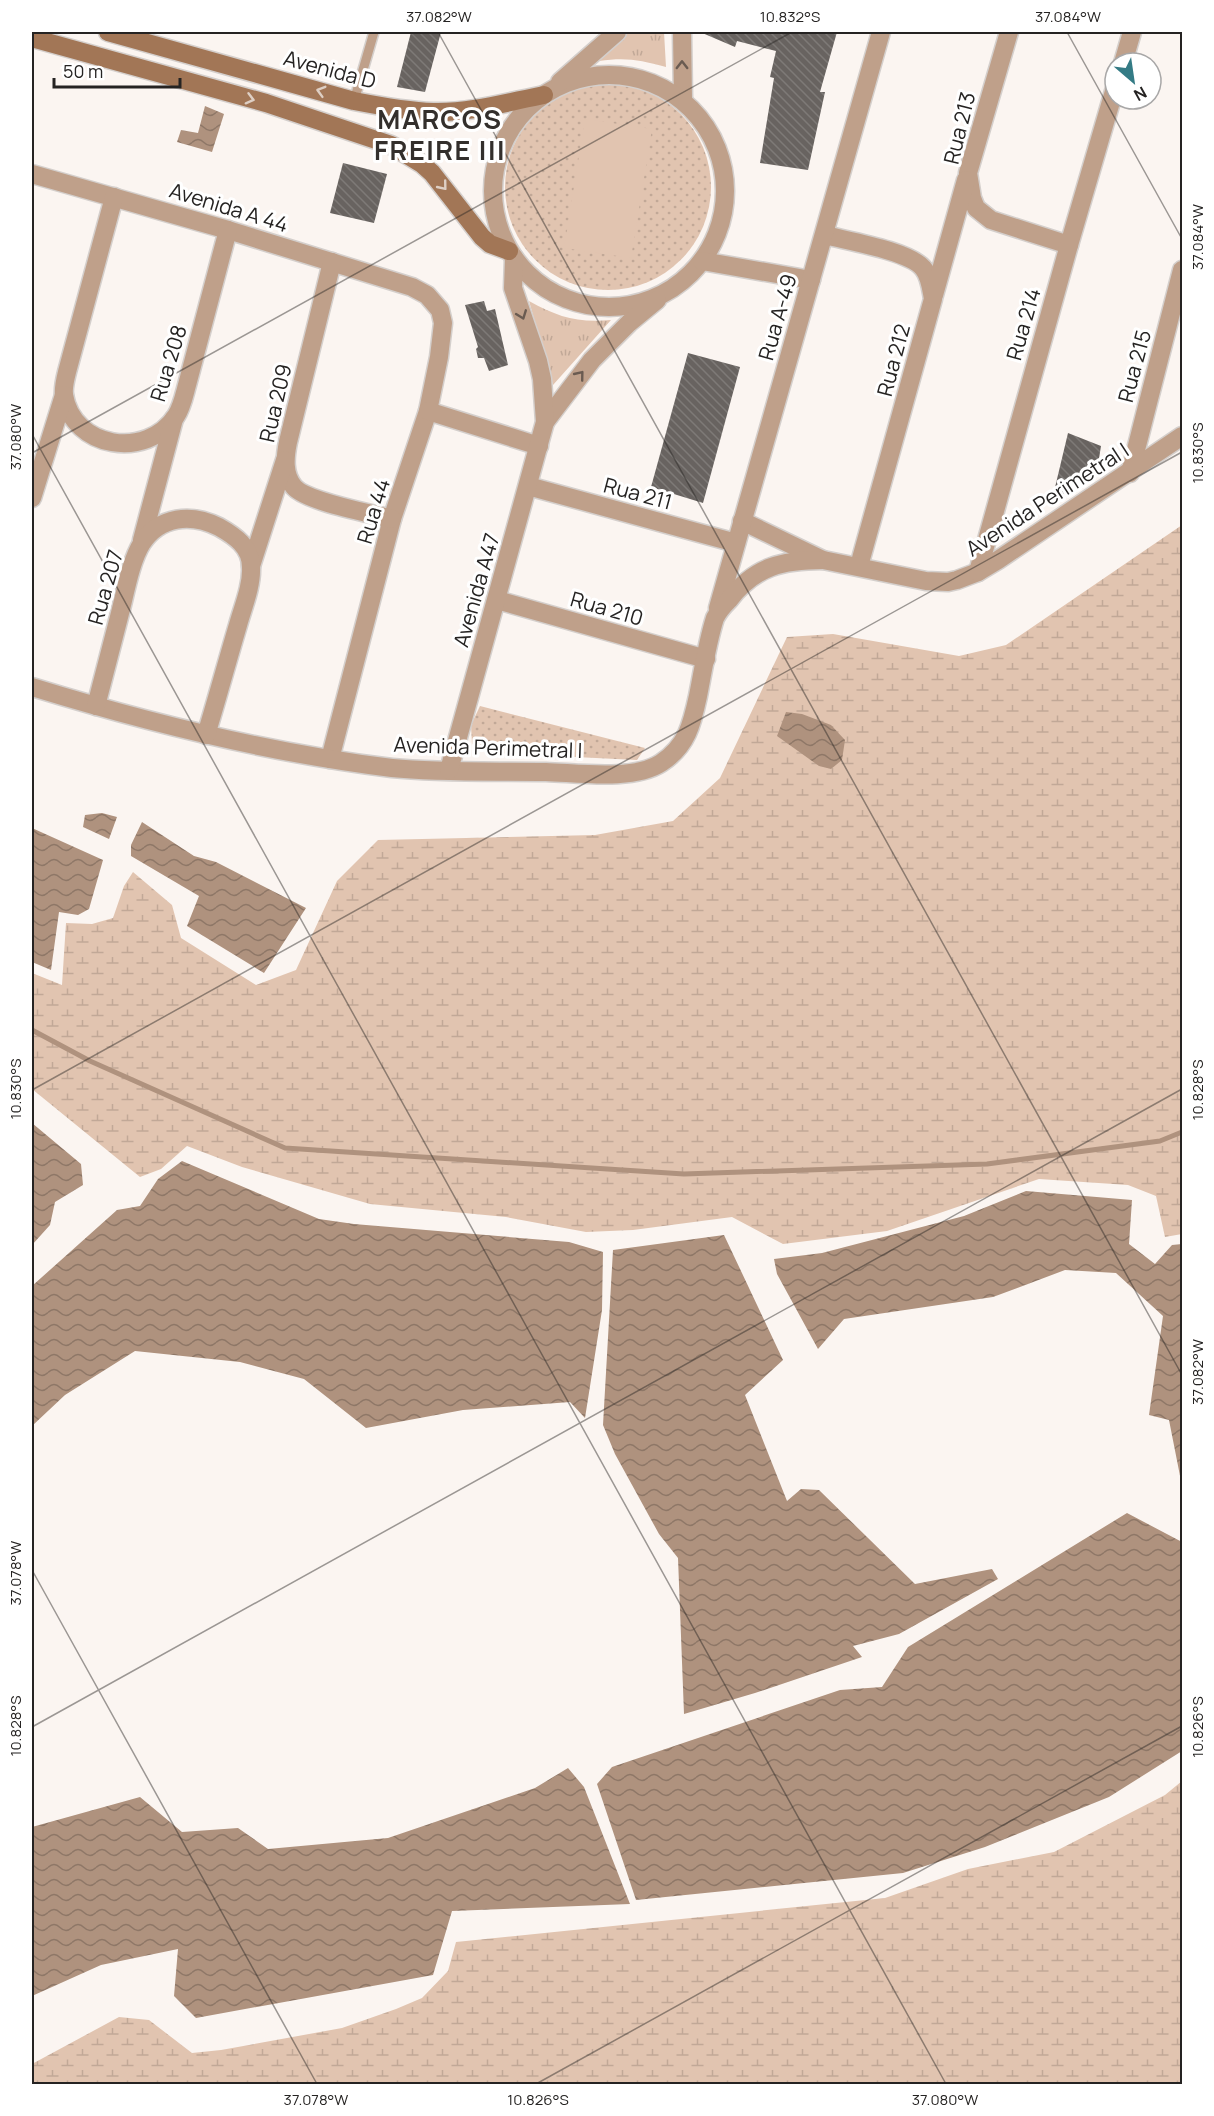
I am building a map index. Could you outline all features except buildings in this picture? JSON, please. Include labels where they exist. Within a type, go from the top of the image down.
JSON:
[{"type":"street","name":"Avenida D","points":[[108,32],[354,100],[396,109],[435,112],[488,106],[547,93]]},
{"type":"street","points":[[617,32],[526,109],[513,126],[502,145],[495,166],[492,188],[494,210],[500,231],[511,255],[528,275],[546,289],[566,299],[587,305],[610,307],[632,305],[674,288]]},
{"type":"street","points":[[682,32],[682,99]]},
{"type":"street","name":"Rua A-49","points":[[716,616],[881,32]]},
{"type":"street","name":"Rua 213","points":[[1009,32],[968,172],[972,198],[976,208],[1002,225],[1069,245]]},
{"type":"street","points":[[1126,51],[1132,32]]},
{"type":"street","points":[[32,38],[266,103],[391,145],[432,173],[482,237],[511,255]]},
{"type":"street","name":"Avenida A47","points":[[545,422],[573,384],[608,343],[689,276],[702,261],[718,233],[726,201],[726,184],[720,153],[713,137],[700,117],[682,99],[663,87],[641,78],[617,74],[594,75],[571,81],[547,93]]},
{"type":"street","name":"Rua 214","points":[[978,572],[1108,111]]},
{"type":"street","name":"Rua 212","points":[[859,566],[968,172]]},
{"type":"street","name":"Avenida A 44","points":[[32,174],[228,230],[412,288]]},
{"type":"street","points":[[32,498],[64,395],[67,372],[114,196]]},
{"type":"street","name":"Rua 208","points":[[64,395],[69,410],[81,426],[89,433],[111,442],[129,444],[146,441],[158,434],[175,417],[187,386],[228,230]]},
{"type":"street","points":[[825,235],[912,259],[926,272],[933,299]]},
{"type":"street","name":"Avenida A47","points":[[449,770],[545,422],[543,386],[538,362],[513,288],[511,255]]},
{"type":"street","points":[[702,261],[811,280]]},
{"type":"street","name":"Rua 209","points":[[332,262],[285,458],[289,478],[295,489],[300,492],[392,519]]},
{"type":"street","name":"Rua 215","points":[[1130,473],[1182,270]]},
{"type":"street","name":"Rua 44","points":[[330,759],[392,519],[428,411],[439,357],[443,323],[441,314],[435,302],[427,295],[412,288]]},
{"type":"street","points":[[428,411],[539,446]]},
{"type":"street","points":[[141,544],[175,417]]},
{"type":"street","name":"Avenida Perimetral I","points":[[32,687],[206,735],[330,759],[394,768],[603,774],[636,772],[654,768],[677,751],[688,734],[716,616],[734,592],[763,570],[788,561],[823,560],[909,578],[937,582],[957,580],[978,572],[1130,473],[1182,436]]},
{"type":"street","points":[[206,735],[246,596],[251,566],[285,458]]},
{"type":"street","name":"Rua 211","points":[[528,486],[736,543]]},
{"type":"street","name":"Rua 207","points":[[96,705],[132,570],[141,544],[150,533],[167,522],[179,518],[202,521],[228,532],[241,542],[246,549],[251,566]]},
{"type":"street","name":"Avenida Perimetral I","points":[[742,521],[823,560]]},
{"type":"street","name":"Rua 210","points":[[497,600],[706,659]]},
{"type":"lane","points":[[354,100],[374,32]]},
{"type":"green space","points":[[626,32],[664,32],[666,67],[633,60],[599,61]]},
{"type":"green space","points":[[608,84],[628,86],[647,92],[681,114],[703,148],[709,167],[711,187],[709,207],[703,226],[681,260],[647,282],[628,288],[608,290],[588,288],[569,282],[535,260],[513,226],[507,207],[505,187],[507,167],[513,148],[535,114],[569,92],[588,86]]},
{"type":"green space","points":[[585,119],[652,129],[631,258],[564,248]]},
{"type":"green space","points":[[529,301],[568,318],[588,321],[611,320],[553,385]]},
{"type":"green space","points":[[1182,525],[1182,1234],[1165,1237],[1156,1196],[1128,1185],[1039,1179],[887,1231],[783,1244],[732,1217],[633,1230],[586,1232],[506,1217],[370,1204],[242,1167],[187,1146],[161,1169],[140,1177],[32,1089],[32,973],[62,985],[66,923],[92,924],[113,918],[124,886],[133,872],[172,905],[181,938],[256,985],[296,970],[337,881],[378,840],[595,835],[673,821],[720,778],[787,637],[833,634],[959,656],[1006,645]]},
{"type":"green space","points":[[480,706],[645,748],[637,760],[494,753],[472,744],[471,725]]},
{"type":"green space","points":[[1182,1781],[1182,2084],[32,2084],[32,2064],[119,2017],[149,2020],[192,2053],[221,2050],[342,2028],[422,1998],[448,1971],[456,1942],[885,1898],[968,1869],[1054,1852],[1165,1795]]},
{"type":"water","points":[[205,106],[224,114],[212,152],[177,142],[181,130],[198,133]]},
{"type":"water","points":[[786,712],[802,714],[831,725],[845,740],[842,760],[831,769],[819,766],[777,736]]},
{"type":"water","points":[[102,813],[117,817],[109,839],[83,827],[85,815]]},
{"type":"water","points":[[142,822],[194,856],[216,862],[306,908],[264,973],[187,926],[199,896],[131,856],[131,845]]},
{"type":"water","points":[[32,828],[103,860],[89,909],[78,915],[59,912],[51,970],[32,962]]},
{"type":"water","points":[[32,1123],[81,1164],[83,1185],[55,1202],[50,1225],[32,1245]]},
{"type":"water","points":[[182,1161],[319,1219],[569,1242],[603,1252],[602,1310],[585,1418],[570,1402],[463,1410],[366,1428],[304,1379],[240,1362],[135,1351],[65,1395],[32,1426],[32,1286],[117,1210],[140,1206],[158,1179]]},
{"type":"water","points":[[1026,1191],[1132,1200],[1129,1244],[1155,1264],[1172,1245],[1182,1244],[1182,1486],[1169,1420],[1149,1415],[1163,1316],[1116,1273],[1065,1270],[993,1297],[844,1319],[818,1349],[777,1274],[774,1259],[822,1253],[964,1216]]},
{"type":"water","points":[[724,1235],[783,1360],[745,1395],[787,1501],[801,1489],[819,1490],[915,1584],[992,1569],[998,1579],[899,1634],[853,1646],[862,1657],[684,1714],[678,1558],[659,1534],[615,1454],[603,1425],[613,1250]]},
{"type":"water","points":[[1127,1513],[1182,1542],[1182,1751],[1109,1797],[985,1847],[903,1873],[636,1900],[597,1784],[612,1767],[840,1690],[882,1687],[908,1647]]},
{"type":"water","points":[[568,1768],[584,1787],[630,1904],[452,1911],[433,1975],[196,2018],[174,1996],[178,1949],[101,1965],[32,1996],[32,1827],[140,1797],[182,1832],[238,1828],[268,1849],[388,1838],[535,1788]]},
{"type":"waterway","points":[[32,1030],[90,1061],[285,1148],[684,1174],[987,1164],[1160,1141],[1182,1132]]},
{"type":"district","name":"MARCOS FREIRE III","points":[[440,134]]}]
